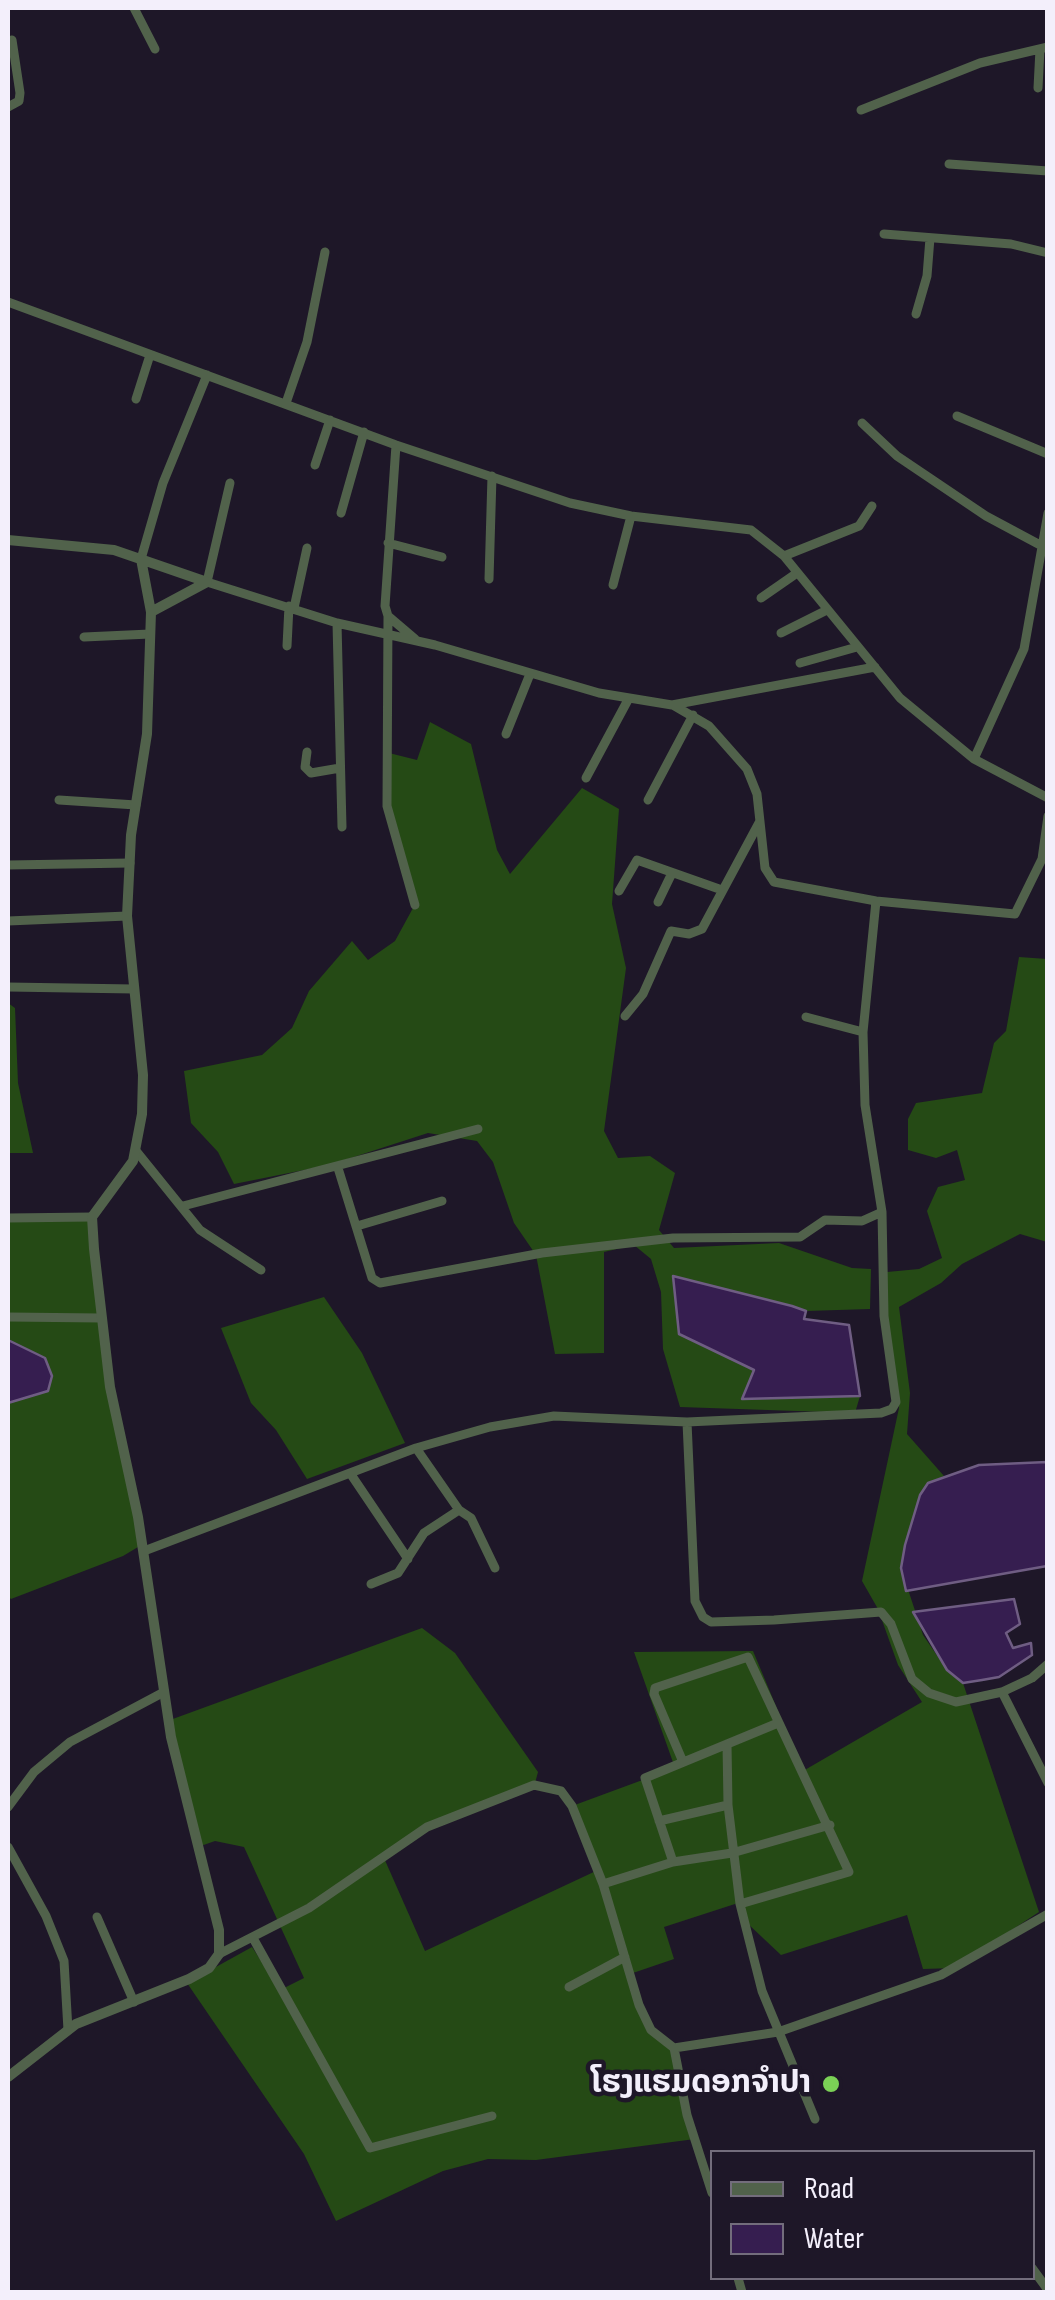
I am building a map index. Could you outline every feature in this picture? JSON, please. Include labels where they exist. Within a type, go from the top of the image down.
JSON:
[{"type":"street","points":[[134,8],[155,49]]},
{"type":"street","points":[[8,108],[19,101],[20,94],[12,40]]},
{"type":"street","points":[[861,110],[980,62],[1044,48],[1038,88]]},
{"type":"street","points":[[949,164],[1048,171]]},
{"type":"street","points":[[884,234],[1012,244],[1048,253]]},
{"type":"street","points":[[916,314],[927,276],[930,238]]},
{"type":"street","points":[[286,403],[307,342],[325,252]]},
{"type":"street","points":[[8,302],[396,445],[570,503],[631,516],[739,526],[784,556],[900,698],[974,758],[1048,798]]},
{"type":"street","points":[[136,398],[150,354]]},
{"type":"street","points":[[207,375],[163,483],[141,559],[150,612],[147,734],[136,805],[128,916],[143,1076],[137,1152],[92,1218],[101,1318],[144,1551],[164,1692],[195,1848],[219,1930],[219,1954]]},
{"type":"street","points":[[957,416],[1048,454]]},
{"type":"street","points":[[315,465],[330,420]]},
{"type":"street","points":[[862,424],[897,456],[986,516],[1042,546]]},
{"type":"street","points":[[341,513],[364,432]]},
{"type":"street","points":[[396,445],[385,606],[387,806],[414,905]]},
{"type":"street","points":[[489,578],[492,476]]},
{"type":"street","points":[[150,612],[208,582],[230,484]]},
{"type":"street","points":[[784,556],[858,526],[872,506]]},
{"type":"street","points":[[974,758],[1024,649],[1048,512]]},
{"type":"street","points":[[614,584],[631,516]]},
{"type":"street","points":[[8,540],[114,550],[386,637],[417,641],[530,674],[672,705],[693,716],[741,760],[758,794],[766,868],[774,882],[876,901],[1018,914],[1042,859],[1048,816]]},
{"type":"street","points":[[388,543],[442,557]]},
{"type":"street","points":[[286,646],[291,607],[307,548]]},
{"type":"street","points":[[761,598],[797,573]]},
{"type":"street","points":[[781,634],[827,610]]},
{"type":"street","points":[[388,616],[417,641]]},
{"type":"street","points":[[337,623],[342,827]]},
{"type":"street","points":[[84,637],[150,634]]},
{"type":"street","points":[[800,663],[857,647]]},
{"type":"street","points":[[672,705],[874,667]]},
{"type":"street","points":[[506,734],[530,674]]},
{"type":"street","points":[[586,778],[630,698]]},
{"type":"street","points":[[648,800],[693,716]]},
{"type":"street","points":[[307,752],[305,767],[311,773],[340,768]]},
{"type":"street","points":[[59,800],[136,805]]},
{"type":"street","points":[[625,1016],[642,994],[670,931],[696,933],[761,818]]},
{"type":"street","points":[[619,892],[637,860],[722,890]]},
{"type":"street","points":[[8,865],[130,863]]},
{"type":"street","points":[[658,902],[672,873]]},
{"type":"street","points":[[144,1551],[416,1448],[490,1427],[554,1416],[686,1422],[881,1413],[892,1408],[896,1402],[884,1316],[882,1212],[865,1106],[862,1032],[876,901]]},
{"type":"street","points":[[8,921],[128,916]]},
{"type":"street","points":[[8,988],[134,989]]},
{"type":"street","points":[[806,1018],[862,1032]]},
{"type":"street","points":[[182,1206],[478,1129]]},
{"type":"street","points":[[137,1152],[216,1243],[261,1270]]},
{"type":"street","points":[[338,1168],[372,1278],[380,1283],[542,1253],[673,1238],[800,1237],[825,1220],[862,1221],[882,1212]]},
{"type":"street","points":[[357,1226],[442,1201]]},
{"type":"street","points":[[8,1218],[92,1218]]},
{"type":"street","points":[[8,1317],[101,1318]]},
{"type":"street","points":[[686,1422],[695,1601],[702,1618],[710,1622],[774,1620],[871,1609],[888,1616],[907,1672],[929,1693],[956,1702],[1002,1692],[1032,1678],[1048,1664]]},
{"type":"street","points":[[416,1448],[459,1510],[471,1518],[482,1534],[495,1568]]},
{"type":"street","points":[[350,1473],[408,1558]]},
{"type":"street","points":[[372,1584],[398,1573],[432,1524],[459,1510]]},
{"type":"street","points":[[683,1762],[654,1694],[660,1684],[748,1657],[849,1872],[740,1904]]},
{"type":"street","points":[[8,1807],[34,1772],[70,1742],[164,1692]]},
{"type":"street","points":[[1002,1692],[1048,1782]]},
{"type":"street","points":[[673,1862],[646,1778],[778,1723]]},
{"type":"street","points":[[727,1744],[728,1805],[740,1904],[762,1991],[814,2119]]},
{"type":"street","points":[[8,2076],[68,2030],[209,1968],[219,1954],[308,1908],[426,1827],[534,1785],[561,1790],[572,1806],[603,1884],[651,2030],[674,2048],[686,2115],[710,2187]]},
{"type":"street","points":[[659,1821],[728,1805]]},
{"type":"street","points":[[603,1884],[673,1862],[732,1853],[830,1826]]},
{"type":"street","points":[[8,1848],[46,1916],[64,1961],[68,2030]]},
{"type":"street","points":[[674,2048],[778,2032],[941,1976],[1048,1914]]},
{"type":"street","points":[[97,1917],[134,2002]]},
{"type":"street","points":[[253,1938],[370,2148],[492,2116]]},
{"type":"street","points":[[569,1988],[626,1957]]},
{"type":"green space","points":[[430,722],[471,744],[497,850],[510,874],[582,788],[619,809],[612,904],[626,968],[604,1131],[618,1158],[650,1156],[675,1173],[659,1230],[674,1248],[779,1243],[852,1268],[871,1269],[870,1309],[806,1311],[673,1277],[679,1334],[755,1370],[743,1399],[860,1396],[855,1413],[680,1407],[663,1349],[661,1292],[651,1259],[634,1245],[604,1252],[604,1353],[555,1354],[536,1255],[514,1223],[493,1162],[477,1141],[428,1133],[329,1165],[234,1184],[218,1152],[191,1123],[184,1071],[262,1055],[292,1028],[309,991],[352,941],[368,960],[395,941],[413,908],[390,819],[385,752],[417,760]]},
{"type":"green space","points":[[1019,957],[1047,959],[1047,1242],[1020,1234],[962,1264],[941,1283],[899,1307],[910,1393],[907,1434],[944,1476],[928,1483],[920,1495],[901,1568],[923,1635],[947,1670],[963,1683],[1039,1912],[954,1968],[923,1969],[907,1915],[781,1955],[746,1922],[738,1903],[664,1927],[674,1959],[630,1974],[651,2030],[673,2050],[695,2139],[536,2160],[488,2159],[443,2171],[336,2221],[304,2154],[187,1983],[252,1947],[280,1990],[304,1978],[244,1847],[215,1841],[195,1848],[170,1720],[422,1628],[455,1653],[538,1772],[534,1787],[427,1828],[384,1858],[425,1951],[598,1870],[572,1806],[675,1768],[634,1652],[753,1651],[803,1771],[922,1702],[898,1665],[878,1609],[862,1581],[899,1408],[886,1306],[887,1272],[919,1269],[942,1258],[927,1211],[938,1187],[965,1180],[957,1150],[936,1158],[908,1150],[908,1119],[916,1103],[982,1093],[994,1043],[1006,1031]]},
{"type":"green space","points":[[8,1003],[15,1008],[18,1083],[33,1153],[8,1153]]},
{"type":"green space","points":[[8,1216],[94,1217],[112,1389],[143,1544],[123,1556],[11,1599],[8,1596]]},
{"type":"green space","points":[[324,1297],[362,1353],[405,1443],[307,1479],[276,1430],[251,1403],[221,1328]]},
{"type":"water","points":[[673,1276],[792,1306],[806,1311],[804,1319],[849,1325],[860,1396],[742,1399],[754,1370],[679,1334]]},
{"type":"water","points":[[8,1340],[45,1358],[52,1376],[48,1391],[8,1403]]},
{"type":"water","points":[[1047,1462],[1047,1566],[906,1591],[901,1568],[905,1545],[920,1495],[928,1483],[979,1465]]},
{"type":"water","points":[[1014,1599],[1020,1624],[1006,1633],[1013,1648],[1031,1643],[1032,1655],[999,1677],[963,1683],[947,1670],[913,1612]]},
{"type":"place","name":"ໂຮງແຮມດອກຈຳປາ","points":[[831,2084]]}]
